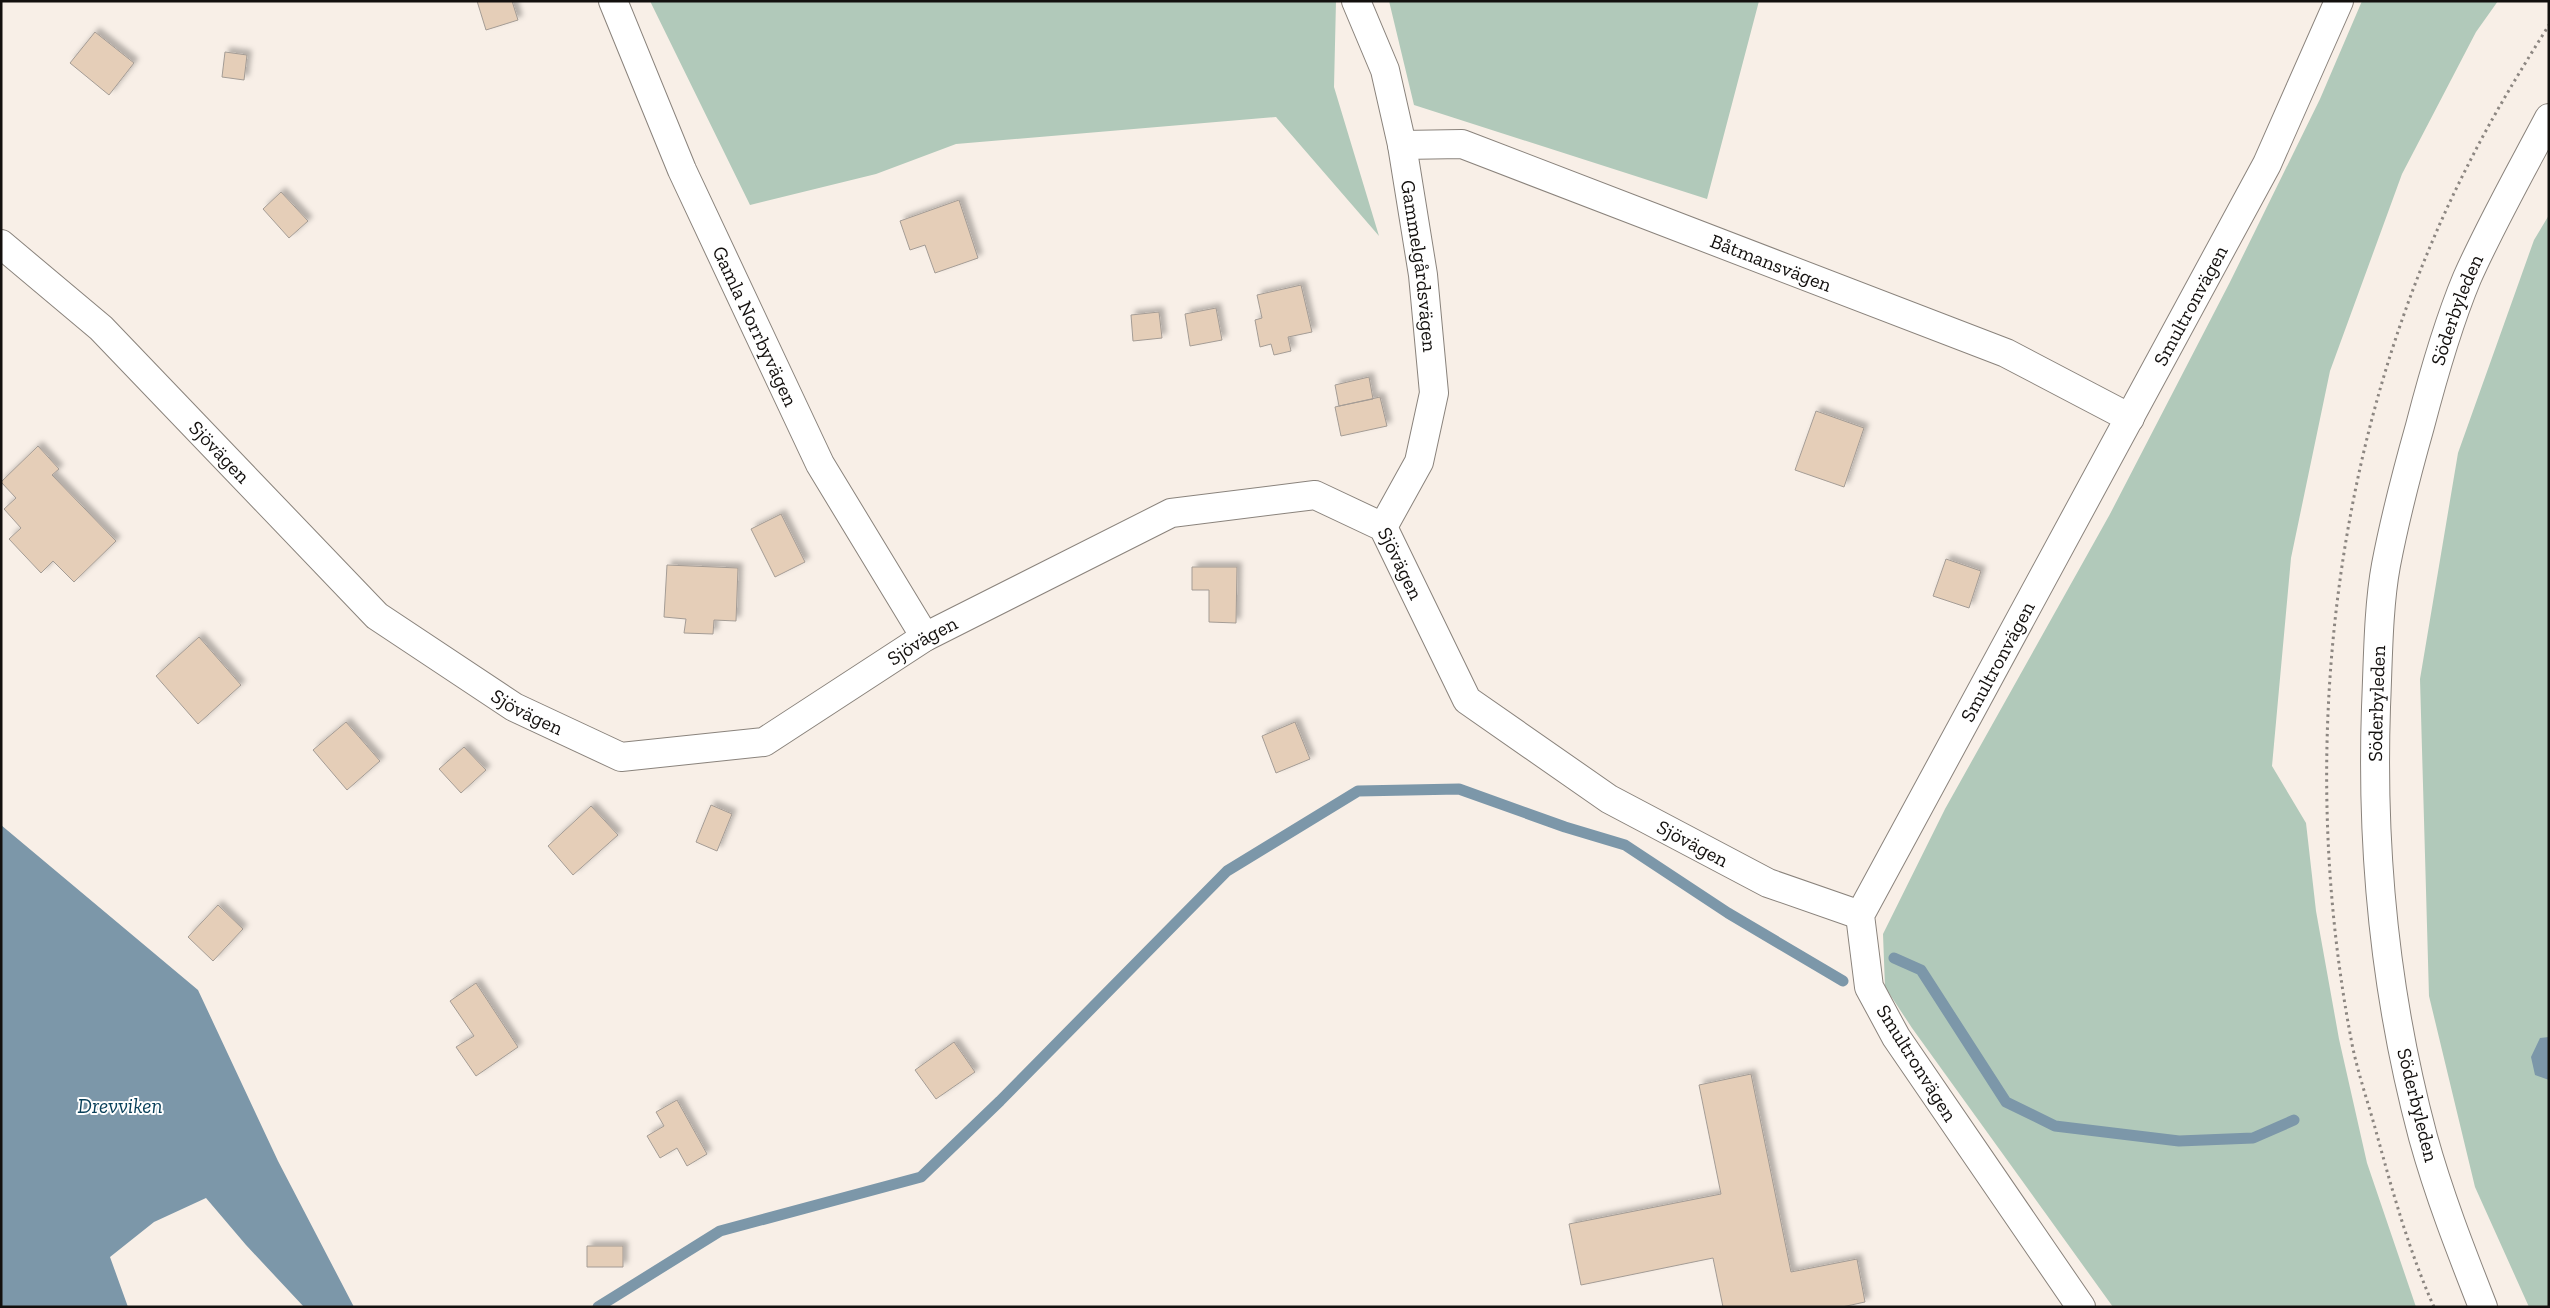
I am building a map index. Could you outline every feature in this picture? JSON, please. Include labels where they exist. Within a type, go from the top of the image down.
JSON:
[{"type":"street","name":"Gamla Norrbyvägen","points":[[613,1],[682,170],[820,464],[925,637]]},
{"type":"street","name":"Gammelgårdsvägen","points":[[1356,1],[1385,70],[1402,145],[1423,275],[1434,393],[1419,462],[1383,527]]},
{"type":"street","name":"Smultronvägen","points":[[2081,1307],[1896,1036],[1869,987],[1860,915],[2266,164],[2339,1]]},
{"type":"street","name":"Söderbyleden","points":[[2483,1307],[2454,1235],[2423,1138],[2384,946],[2376,856],[2374,758],[2378,670],[2386,568],[2408,468],[2436,365],[2467,279],[2549,118]]},
{"type":"street","name":"Båtmansvägen","points":[[1402,145],[1462,144],[2006,353],[2130,418]]},
{"type":"street","name":"Sjövägen","points":[[1,244],[101,328],[377,616],[514,707],[621,757],[764,742],[925,637],[1171,514],[1315,495],[1383,527],[1467,700],[1609,799],[1768,883],[1860,915]]},
{"type":"green space","points":[[650,1],[1336,1],[1334,87],[1379,236],[1276,117],[956,144],[876,174],[750,205]]},
{"type":"green space","points":[[1389,1],[1759,1],[1707,199],[1414,105]]},
{"type":"green space","points":[[2362,1],[2498,1],[2476,32],[2402,174],[2330,371],[2291,558],[2272,766],[2306,823],[2316,911],[2339,1039],[2367,1163],[2416,1307],[2113,1307],[1912,1028],[1885,987],[1883,934],[1945,809],[2110,514],[2230,282],[2320,99]]},
{"type":"green space","points":[[2549,215],[2549,1307],[2529,1307],[2475,1187],[2429,996],[2420,679],[2458,453],[2534,240]]},
{"type":"water","name":"Drevviken","points":[[1,825],[198,990],[278,1161],[354,1307],[304,1307],[246,1245],[206,1198],[154,1222],[110,1257],[128,1307],[1,1307]]},
{"type":"water","points":[[2549,1037],[2549,1080],[2535,1075],[2531,1057],[2540,1038]]},
{"type":"building","points":[[477,1],[512,1],[518,20],[486,30]]},
{"type":"building","points":[[95,32],[134,63],[109,95],[70,63]]},
{"type":"building","points":[[225,52],[247,55],[244,80],[222,77]]},
{"type":"building","points":[[281,192],[308,221],[289,238],[263,209]]},
{"type":"building","points":[[959,200],[978,258],[935,273],[925,245],[910,250],[900,221]]},
{"type":"building","points":[[1301,285],[1312,332],[1288,337],[1291,351],[1274,355],[1271,344],[1260,347],[1255,320],[1262,318],[1257,295]]},
{"type":"building","points":[[1216,308],[1222,340],[1190,346],[1185,314]]},
{"type":"building","points":[[1159,312],[1162,338],[1133,341],[1131,315]]},
{"type":"building","points":[[1369,377],[1373,399],[1339,406],[1335,385]]},
{"type":"building","points":[[1380,397],[1387,426],[1341,436],[1335,407]]},
{"type":"building","points":[[1816,411],[1864,428],[1844,487],[1795,470]]},
{"type":"building","points":[[38,446],[59,469],[52,475],[116,541],[74,582],[53,561],[41,573],[9,539],[21,528],[4,509],[16,498],[1,482]]},
{"type":"building","points":[[781,514],[805,562],[775,577],[751,529]]},
{"type":"building","points":[[1946,559],[1981,571],[1969,608],[1933,596]]},
{"type":"building","points":[[667,565],[738,568],[736,621],[714,620],[713,634],[684,633],[686,619],[664,617]]},
{"type":"building","points":[[1192,567],[1237,567],[1236,623],[1209,622],[1209,590],[1192,590]]},
{"type":"building","points":[[199,637],[241,685],[198,724],[156,676]]},
{"type":"building","points":[[346,722],[380,761],[347,790],[313,750]]},
{"type":"building","points":[[1295,722],[1310,759],[1276,773],[1262,736]]},
{"type":"building","points":[[464,747],[486,770],[461,793],[439,769]]},
{"type":"building","points":[[711,805],[732,814],[717,851],[696,842]]},
{"type":"building","points":[[591,806],[618,835],[573,875],[548,846]]},
{"type":"building","points":[[218,905],[243,929],[213,961],[188,937]]},
{"type":"building","points":[[476,983],[518,1047],[476,1076],[456,1047],[474,1036],[450,1001]]},
{"type":"building","points":[[954,1042],[975,1072],[936,1099],[915,1070]]},
{"type":"building","points":[[1751,1074],[1791,1272],[1857,1259],[1865,1302],[1842,1307],[1723,1307],[1713,1258],[1581,1285],[1569,1224],[1721,1194],[1699,1085]]},
{"type":"building","points":[[677,1100],[707,1154],[687,1166],[677,1148],[660,1158],[647,1136],[664,1126],[656,1112]]},
{"type":"building","points":[[587,1246],[623,1246],[623,1267],[587,1267]]},
{"type":"waterway","points":[[598,1307],[720,1231],[921,1177],[1000,1101],[1227,871],[1358,791],[1459,789],[1565,827],[1625,845],[1728,913],[1843,981]]},
{"type":"waterway","points":[[1894,958],[1921,970],[2006,1102],[2055,1126],[2179,1141],[2253,1138],[2294,1120]]}]
